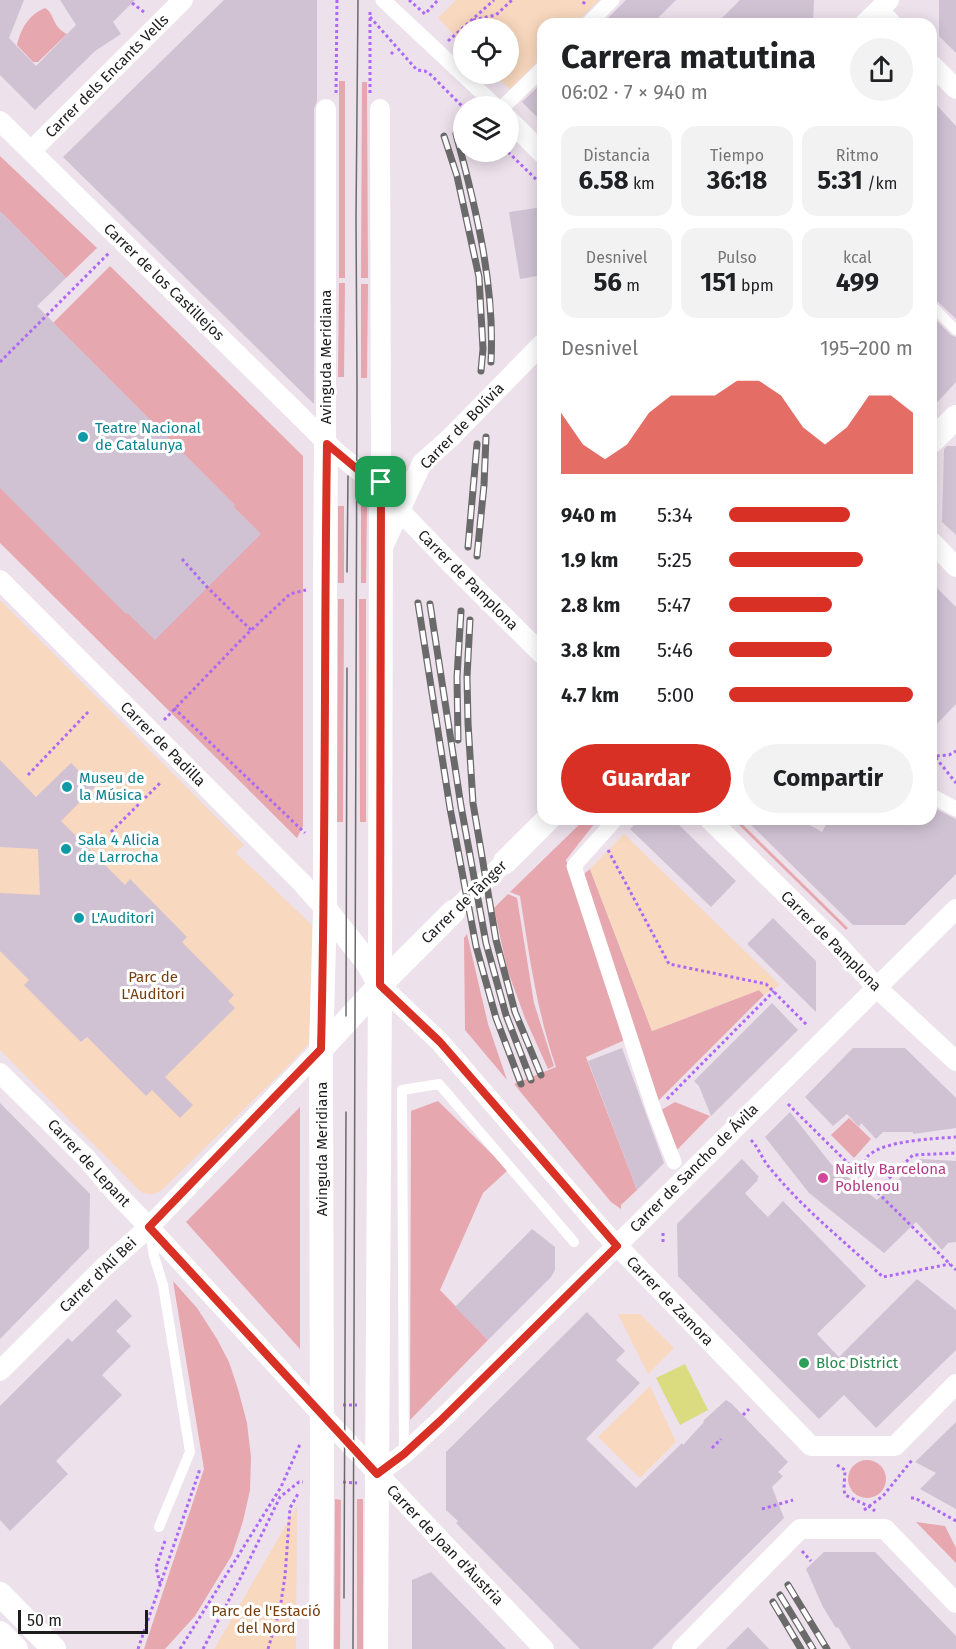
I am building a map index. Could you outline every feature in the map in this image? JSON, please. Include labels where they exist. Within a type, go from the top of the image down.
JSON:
[{"type":"street","name":"Carrer dels Encants Vells","points":[[31,151],[183,0]]},
{"type":"street","points":[[383,0],[485,96]]},
{"type":"street","points":[[594,18],[612,0]]},
{"type":"street","points":[[937,70],[956,89]]},
{"type":"street","points":[[514,96],[537,74]]},
{"type":"street","points":[[375,102],[377,484],[381,552],[376,1649]]},
{"type":"street","name":"Avinguda Meridiana","points":[[321,1649],[330,1410],[321,1049],[325,909],[324,600],[331,103]]},
{"type":"street","name":"Carrer de los Castillejos","points":[[0,121],[327,444]]},
{"type":"street","points":[[519,130],[537,148]]},
{"type":"street","name":"Carrer de Bolívia","points":[[381,552],[422,464],[537,349]]},
{"type":"street","points":[[937,436],[956,417]]},
{"type":"street","name":"Carrer de Pamplona","points":[[327,444],[377,484],[452,565],[537,650]]},
{"type":"street","points":[[377,484],[393,481],[422,464]]},
{"type":"street","points":[[937,547],[956,567]]},
{"type":"street","name":"Carrer de Padilla","points":[[0,580],[302,883],[325,909]]},
{"type":"street","points":[[937,799],[956,809]]},
{"type":"street","name":"Carrer de Tànger","points":[[321,1049],[380,985],[542,825]]},
{"type":"street","points":[[611,825],[574,867],[654,1110],[674,1162]]},
{"type":"street","name":"Carrer de Pamplona","points":[[715,825],[839,946],[877,988],[956,1061]]},
{"type":"street","points":[[325,909],[367,962],[380,985]]},
{"type":"street","name":"Carrer de Sancho de Ávila","points":[[377,1474],[404,1454],[501,1362],[956,909]]},
{"type":"street","name":"Carrer de Zamora","points":[[380,985],[440,1042],[617,1246],[811,1446],[895,1446],[956,1384]]},
{"type":"street","name":"Carrer d'Alí Bei","points":[[0,1371],[102,1269],[149,1227],[321,1049]]},
{"type":"street","name":"Carrer de Lepant","points":[[0,1072],[330,1410]]},
{"type":"street","name":"Carrer de Joan d'Àustria","points":[[330,1410],[377,1474],[544,1649]]},
{"type":"street","points":[[682,1649],[800,1529],[885,1529],[956,1603]]},
{"type":"street","points":[[0,1594],[54,1649]]},
{"type":"street","points":[[0,1633],[16,1649]]},
{"type":"lane","points":[[937,311],[956,330]]},
{"type":"lane","points":[[404,1454],[402,1090],[439,1084],[574,1242]]},
{"type":"lane","points":[[149,1227],[154,1256],[163,1285],[190,1452],[159,1527]]},
{"type":"path","points":[[331,103],[337,0]]},
{"type":"path","points":[[410,0],[424,14],[438,0]]},
{"type":"path","points":[[474,18],[494,0]]},
{"type":"path","points":[[482,18],[496,15],[512,0]]},
{"type":"path","points":[[583,4],[586,0]]},
{"type":"path","points":[[132,3],[144,12]]},
{"type":"path","points":[[375,102],[370,16],[417,70],[425,70],[453,97]]},
{"type":"path","points":[[448,41],[453,37]]},
{"type":"path","points":[[518,162],[537,180]]},
{"type":"path","points":[[0,362],[110,252]]},
{"type":"path","points":[[182,559],[251,630]]},
{"type":"path","points":[[162,721],[251,630],[290,594],[308,589]]},
{"type":"path","points":[[174,708],[306,834]]},
{"type":"path","points":[[28,775],[90,710]]},
{"type":"path","points":[[937,754],[949,755],[956,752]]},
{"type":"path","points":[[937,759],[956,783]]},
{"type":"path","points":[[111,832],[162,782]]},
{"type":"path","points":[[600,837],[669,964],[766,984],[807,1025]]},
{"type":"path","points":[[673,1093],[774,992]]},
{"type":"path","points":[[788,1104],[956,1269]]},
{"type":"path","points":[[859,1173],[868,1156],[882,1148],[903,1142],[956,1137]]},
{"type":"path","points":[[752,1140],[767,1166],[800,1202],[883,1277],[950,1264]]},
{"type":"path","points":[[876,1191],[914,1155],[956,1153]]},
{"type":"path","points":[[663,1232],[663,1242]]},
{"type":"path","points":[[330,1410],[359,1405]]},
{"type":"path","points":[[743,1415],[749,1409]]},
{"type":"path","points":[[712,1448],[721,1439]]},
{"type":"path","points":[[180,1649],[281,1488],[300,1444]]},
{"type":"path","points":[[138,1649],[199,1472],[200,1463],[190,1452]]},
{"type":"path","points":[[862,1511],[883,1496],[912,1460]]},
{"type":"path","points":[[836,1465],[844,1470],[845,1495],[876,1512]]},
{"type":"path","points":[[203,1649],[280,1497],[299,1482]]},
{"type":"path","points":[[268,1649],[280,1609],[290,1508],[299,1492]]},
{"type":"path","points":[[911,1498],[915,1498],[956,1521]]},
{"type":"path","points":[[762,1509],[793,1500]]},
{"type":"path","points":[[161,1584],[156,1567],[166,1537]]},
{"type":"shaded area","points":[[45,8],[58,28],[67,34],[38,62],[33,62],[17,45],[26,23],[34,14]]},
{"type":"shaded area","points":[[339,81],[345,81],[345,278],[339,278]]},
{"type":"shaded area","points":[[362,82],[367,82],[368,278],[361,278]]},
{"type":"shaded area","points":[[0,156],[97,248],[66,278],[4,215],[0,218]]},
{"type":"shaded area","points":[[110,266],[303,456],[303,826],[297,838],[0,543],[0,376]]},
{"type":"shaded area","points":[[339,283],[345,283],[344,377],[338,377]]},
{"type":"shaded area","points":[[361,284],[368,284],[367,378],[361,378]]},
{"type":"shaded area","points":[[338,506],[344,506],[344,583],[338,583]]},
{"type":"shaded area","points":[[361,506],[367,506],[366,583],[361,583]]},
{"type":"shaded area","points":[[338,599],[344,599],[343,822],[337,822]]},
{"type":"shaded area","points":[[359,599],[366,599],[366,822],[360,822]]},
{"type":"shaded area","points":[[579,825],[593,825],[566,860],[625,1040],[586,1057],[637,1190],[621,1205],[621,1209],[611,1202],[514,1084],[556,1067],[539,1004],[520,896],[510,892]]},
{"type":"shaded area","points":[[739,825],[743,825],[848,928],[846,930]]},
{"type":"shaded area","points":[[590,869],[652,1031],[759,990],[764,995],[658,1101],[584,874]]},
{"type":"shaded area","points":[[508,894],[517,898],[534,1003],[554,1066],[548,1069],[525,1018],[507,969],[494,908]]},
{"type":"shaded area","points":[[467,934],[488,1024],[507,1080],[465,1030],[464,938]]},
{"type":"shaded area","points":[[438,1101],[508,1170],[483,1193],[440,1290],[488,1340],[410,1420],[411,1111]]},
{"type":"shaded area","points":[[675,1102],[710,1116],[676,1151],[661,1110]]},
{"type":"shaded area","points":[[300,1107],[300,1349],[186,1222]]},
{"type":"shaded area","points":[[849,1118],[871,1139],[854,1158],[831,1135]]},
{"type":"shaded area","points":[[173,1281],[197,1308],[229,1362],[247,1423],[251,1457],[250,1490],[232,1555],[195,1616],[165,1649],[144,1649],[204,1469]]},
{"type":"shaded area","points":[[685,1364],[708,1410],[680,1425],[656,1378]]},
{"type":"shaded area","points":[[867,1460],[880,1466],[886,1479],[880,1492],[867,1498],[854,1492],[848,1479],[854,1466]]},
{"type":"shaded area","points":[[335,1499],[341,1500],[340,1649],[334,1649]]},
{"type":"shaded area","points":[[357,1499],[363,1499],[363,1649],[357,1649]]},
{"type":"shaded area","points":[[916,1522],[945,1526],[956,1548],[956,1563]]},
{"type":"green space","points":[[456,0],[599,0],[581,18],[537,18],[537,62],[519,80],[519,18],[453,18],[453,34],[438,18]]},
{"type":"green space","points":[[505,84],[515,84],[510,89]]},
{"type":"green space","name":"Parc de L'Auditori","points":[[0,600],[244,845],[236,853],[312,925],[315,933],[311,1041],[163,1189],[153,1194],[141,1192],[0,1050]]},
{"type":"green space","points":[[624,834],[780,985],[764,995],[759,990],[652,1031],[590,869]]},
{"type":"green space","points":[[618,1314],[640,1314],[674,1348],[648,1374]]},
{"type":"green space","points":[[650,1386],[676,1442],[640,1478],[598,1437]]},
{"type":"green space","name":"Parc de l'Estació del Nord","points":[[297,1506],[296,1649],[214,1649],[216,1646]]},
{"type":"building","points":[[0,0],[24,0],[9,38],[36,66],[76,25],[60,0],[135,0],[113,22],[121,34],[95,51],[35,110],[0,75]]},
{"type":"building","points":[[224,0],[317,0],[317,101],[314,109],[314,404],[63,157]]},
{"type":"building","points":[[626,0],[676,0],[658,18],[608,18]]},
{"type":"building","points":[[740,0],[814,0],[813,18],[722,18]]},
{"type":"building","points":[[939,0],[956,0],[956,53],[939,36]]},
{"type":"building","points":[[537,88],[537,117],[522,102]]},
{"type":"building","points":[[937,105],[956,126],[956,319],[937,301]]},
{"type":"building","points":[[537,208],[537,276],[520,279],[509,212]]},
{"type":"building","name":"Teatre Nacional de Catalunya","points":[[0,211],[66,278],[37,306],[261,534],[155,640],[0,488]]},
{"type":"building","points":[[937,321],[956,337],[956,382],[937,403]]},
{"type":"building","points":[[947,446],[956,446],[956,535],[942,522],[944,449]]},
{"type":"building","points":[[937,588],[956,607],[956,704],[937,724]]},
{"type":"building","name":"L'Auditori","points":[[0,760],[36,797],[71,763],[95,787],[61,821],[125,885],[130,879],[187,937],[182,942],[234,995],[228,1001],[235,1008],[165,1077],[193,1105],[180,1118],[152,1090],[146,1096],[87,1037],[81,1042],[24,985],[29,980],[0,951],[0,893],[40,895],[38,849],[0,847]]},
{"type":"building","points":[[937,810],[956,819],[956,874],[905,925],[853,925],[751,825],[810,825],[822,832],[826,825],[937,825]]},
{"type":"building","points":[[634,825],[679,825],[736,881],[711,907],[630,829]]},
{"type":"building","points":[[773,918],[816,961],[816,1012],[747,944]]},
{"type":"building","points":[[772,1003],[798,1030],[711,1116],[699,1086],[694,1081]]},
{"type":"building","points":[[622,1048],[664,1163],[637,1190],[588,1061]]},
{"type":"building","points":[[853,1048],[905,1048],[956,1098],[956,1128],[913,1134],[913,1132],[883,1132],[876,1139],[861,1123],[859,1127],[847,1114],[833,1126],[805,1097]]},
{"type":"building","points":[[0,1103],[90,1194],[89,1248],[0,1339]]},
{"type":"building","points":[[790,1112],[831,1164],[877,1200],[920,1159],[956,1161],[956,1242],[948,1243],[942,1250],[916,1222],[884,1253],[809,1193],[765,1137]]},
{"type":"building","points":[[742,1159],[759,1177],[745,1193],[756,1205],[768,1217],[783,1201],[866,1286],[817,1334],[839,1357],[917,1279],[956,1310],[956,1350],[876,1428],[844,1395],[819,1419],[678,1276],[677,1224]]},
{"type":"building","points":[[532,1229],[555,1247],[555,1270],[551,1277],[488,1340],[455,1307]]},
{"type":"building","points":[[116,1299],[132,1316],[116,1331],[131,1346],[102,1375],[122,1395],[56,1461],[68,1474],[10,1531],[0,1520],[0,1406],[68,1338],[72,1342]]},
{"type":"building","points":[[587,1312],[625,1351],[616,1360],[640,1383],[586,1439],[636,1488],[682,1443],[683,1445],[703,1421],[726,1400],[788,1462],[778,1472],[783,1476],[772,1487],[784,1518],[652,1649],[580,1649],[456,1523],[458,1521],[446,1510],[446,1452]]},
{"type":"building","points":[[956,1422],[956,1509],[920,1489],[936,1473],[915,1462]]},
{"type":"building","points":[[824,1552],[875,1552],[956,1636],[956,1649],[851,1649],[823,1607],[806,1569]]},
{"type":"building","points":[[431,1572],[506,1649],[412,1649],[412,1580]]},
{"type":"building","points":[[748,1627],[769,1649],[726,1649]]},
{"type":"tram line","points":[[353,1649],[358,0]]},
{"type":"tram line","points":[[347,572],[348,476]]},
{"type":"tram line","points":[[346,1016],[347,668]]},
{"type":"tram line","points":[[344,1598],[346,1112]]},
{"type":"railway","points":[[444,136],[457,176],[479,277],[483,349],[481,371]]},
{"type":"railway","points":[[463,162],[477,218],[487,276],[491,362]]},
{"type":"railway","points":[[477,556],[486,437]]},
{"type":"railway","points":[[468,547],[477,444]]},
{"type":"railway","points":[[418,603],[450,808],[476,946],[496,1018],[521,1084]]},
{"type":"railway","points":[[430,604],[461,806],[486,943],[506,1015],[531,1080]]},
{"type":"railway","points":[[458,740],[457,677],[461,611]]},
{"type":"railway","points":[[470,620],[467,677],[473,803],[496,940],[515,1012],[541,1075]]},
{"type":"railway","points":[[788,1585],[827,1649]]},
{"type":"railway","points":[[780,1595],[813,1649]]},
{"type":"railway","points":[[773,1602],[801,1649]]},
{"type":"place","name":"Teatre Nacional de Catalunya","points":[[83,437]]},
{"type":"place","name":"Museu de la Música","points":[[67,787]]},
{"type":"place","name":"Sala 4 Alicia de Larrocha","points":[[66,849]]},
{"type":"place","name":"L'Auditori","points":[[79,918]]},
{"type":"place","name":"Naitly Barcelona Poblenou","points":[[823,1178]]},
{"type":"place","name":"Bloc District","points":[[804,1363]]},
{"type":"route","points":[[327,444],[369,479],[381,482],[380,985],[440,1042],[617,1246],[440,1421],[404,1454],[377,1474],[149,1227],[321,1049],[325,909],[324,665],[327,444]]}]
